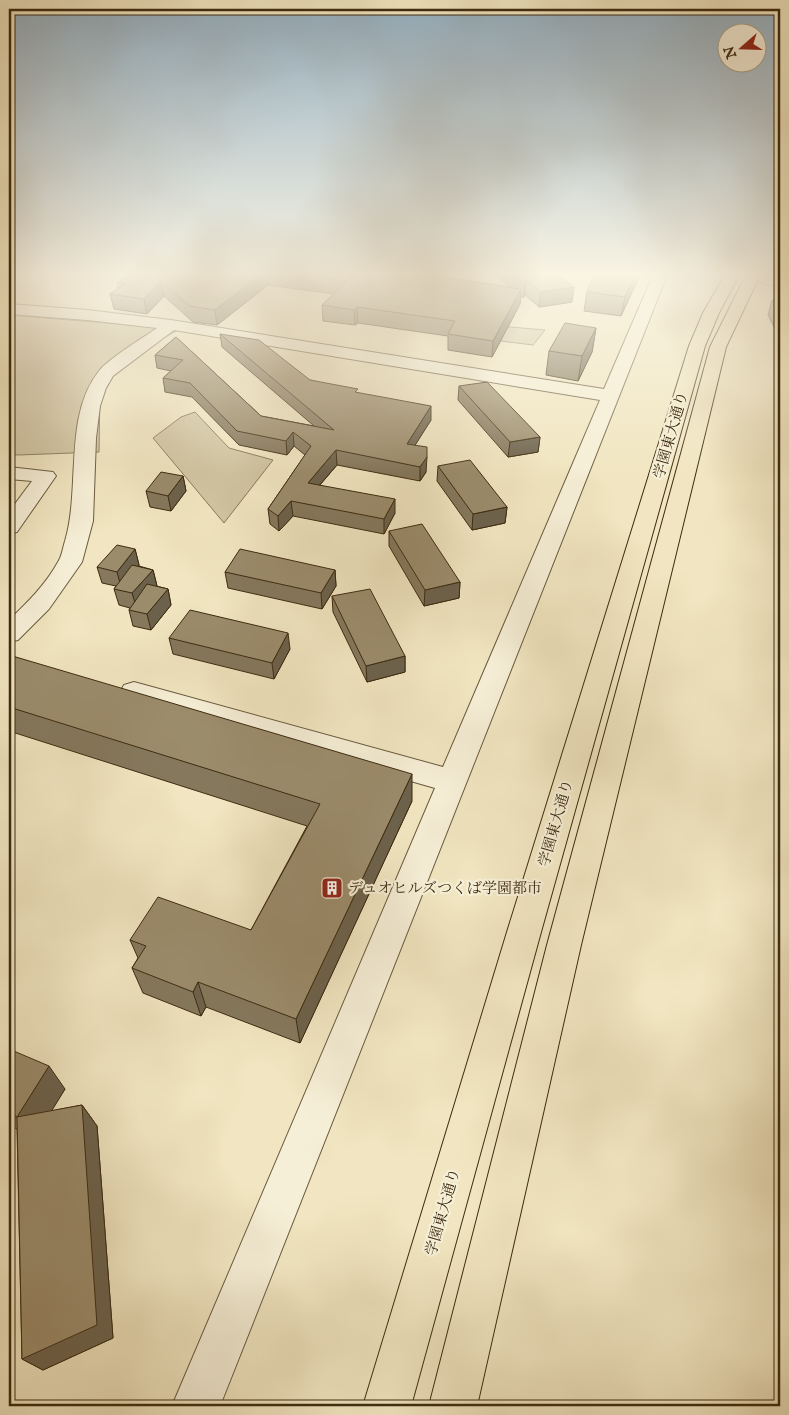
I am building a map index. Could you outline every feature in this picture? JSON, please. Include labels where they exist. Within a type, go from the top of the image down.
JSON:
[{"type":"main road","name":"学園東大通り","points":[[387,1406],[524,932],[699,341]]},
{"type":"main road","name":"学園東大通り","points":[[452,1406],[564,945],[721,341]]},
{"type":"street","points":[[9,634],[40,604],[70,562],[82,521],[84,454],[91,406],[97,388],[106,373],[149,341]]},
{"type":"street","points":[[270,341],[611,396]]},
{"type":"street","points":[[196,1406],[633,341]]},
{"type":"street","points":[[9,474],[46,476],[9,527]]},
{"type":"street","points":[[114,687],[452,781]]},
{"type":"shaded area","points":[[9,341],[158,341],[115,364],[100,387],[99,452],[9,454]]},
{"type":"shaded area","points":[[501,341],[536,341],[533,345]]},
{"type":"shaded area","points":[[195,412],[229,448],[273,460],[224,523],[153,438],[181,417]]},
{"type":"building","points":[[171,341],[180,341],[261,416],[334,430],[228,341],[260,341],[310,380],[358,389],[355,392],[431,406],[407,444],[427,447],[427,457],[420,467],[336,450],[308,483],[395,499],[384,519],[291,501],[278,516],[268,509],[311,446],[293,432],[286,441],[237,431],[190,383],[163,378],[183,360],[155,355]]},
{"type":"building","points":[[555,341],[589,341],[582,356],[549,351]]},
{"type":"building","points":[[487,382],[540,437],[510,442],[459,386]]},
{"type":"building","points":[[470,460],[507,507],[473,514],[438,466]]},
{"type":"building","points":[[161,472],[183,476],[168,496],[146,491]]},
{"type":"building","points":[[422,524],[460,582],[425,590],[389,531]]},
{"type":"building","points":[[117,545],[135,549],[117,572],[97,567]]},
{"type":"building","points":[[240,549],[335,570],[321,593],[225,572]]},
{"type":"building","points":[[132,565],[153,570],[132,593],[114,589]]},
{"type":"building","points":[[147,584],[168,589],[147,614],[129,610]]},
{"type":"building","points":[[370,589],[405,656],[366,666],[332,596]]},
{"type":"building","points":[[190,610],[288,633],[272,663],[169,638]]},
{"type":"building","name":"デュオヒルズつくば学園都市","points":[[9,655],[412,774],[296,1019],[198,982],[193,992],[132,968],[146,946],[130,940],[158,897],[251,930],[320,804],[9,707]]},
{"type":"building","points":[[9,1049],[49,1066],[17,1117],[9,1113]]},
{"type":"building","points":[[82,1105],[97,1325],[22,1359],[17,1117]]},
{"type":"place","name":"デュオヒルズつくば学園都市","points":[[332,888]]}]
